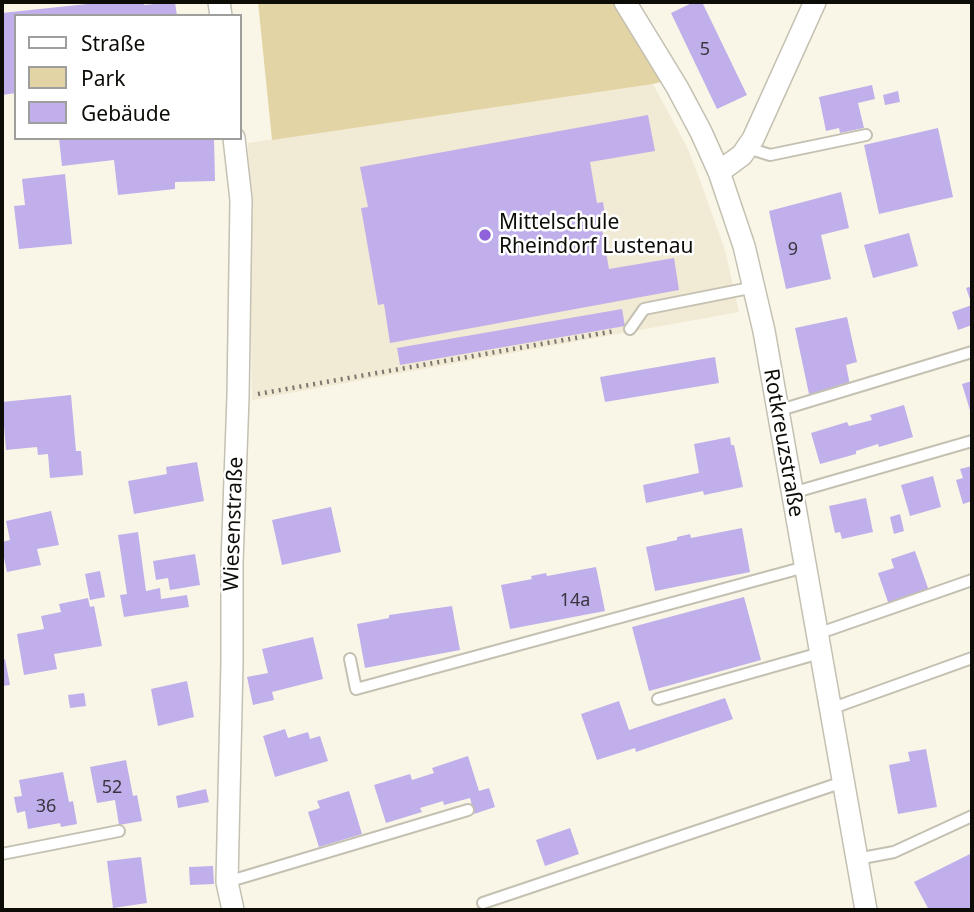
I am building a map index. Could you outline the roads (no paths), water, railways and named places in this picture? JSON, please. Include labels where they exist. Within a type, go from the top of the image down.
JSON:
[{"type":"street","name":"Rotkreuzstraße","points":[[625,2],[677,87],[719,172],[755,287],[866,910]]},
{"type":"street","points":[[719,172],[732,164],[748,148],[815,2]]},
{"type":"street","name":"Wiesenstraße","points":[[233,910],[228,882],[241,200],[234,140]]},
{"type":"lane","points":[[748,148],[770,155],[866,135]]},
{"type":"lane","points":[[630,328],[644,309],[755,287]]},
{"type":"lane","points":[[778,411],[972,352]]},
{"type":"lane","points":[[792,493],[972,441]]},
{"type":"lane","points":[[350,659],[356,689],[805,567]]},
{"type":"lane","points":[[658,699],[819,644],[972,580]]},
{"type":"lane","points":[[830,709],[972,658]]},
{"type":"lane","points":[[483,903],[843,782]]},
{"type":"lane","points":[[228,882],[468,810]]},
{"type":"lane","points":[[857,859],[894,852],[972,816]]},
{"type":"lane","points":[[2,854],[118,831]]},
{"type":"place","name":"Mittelschule Rheindorf Lustenau","points":[[485,235]]}]
